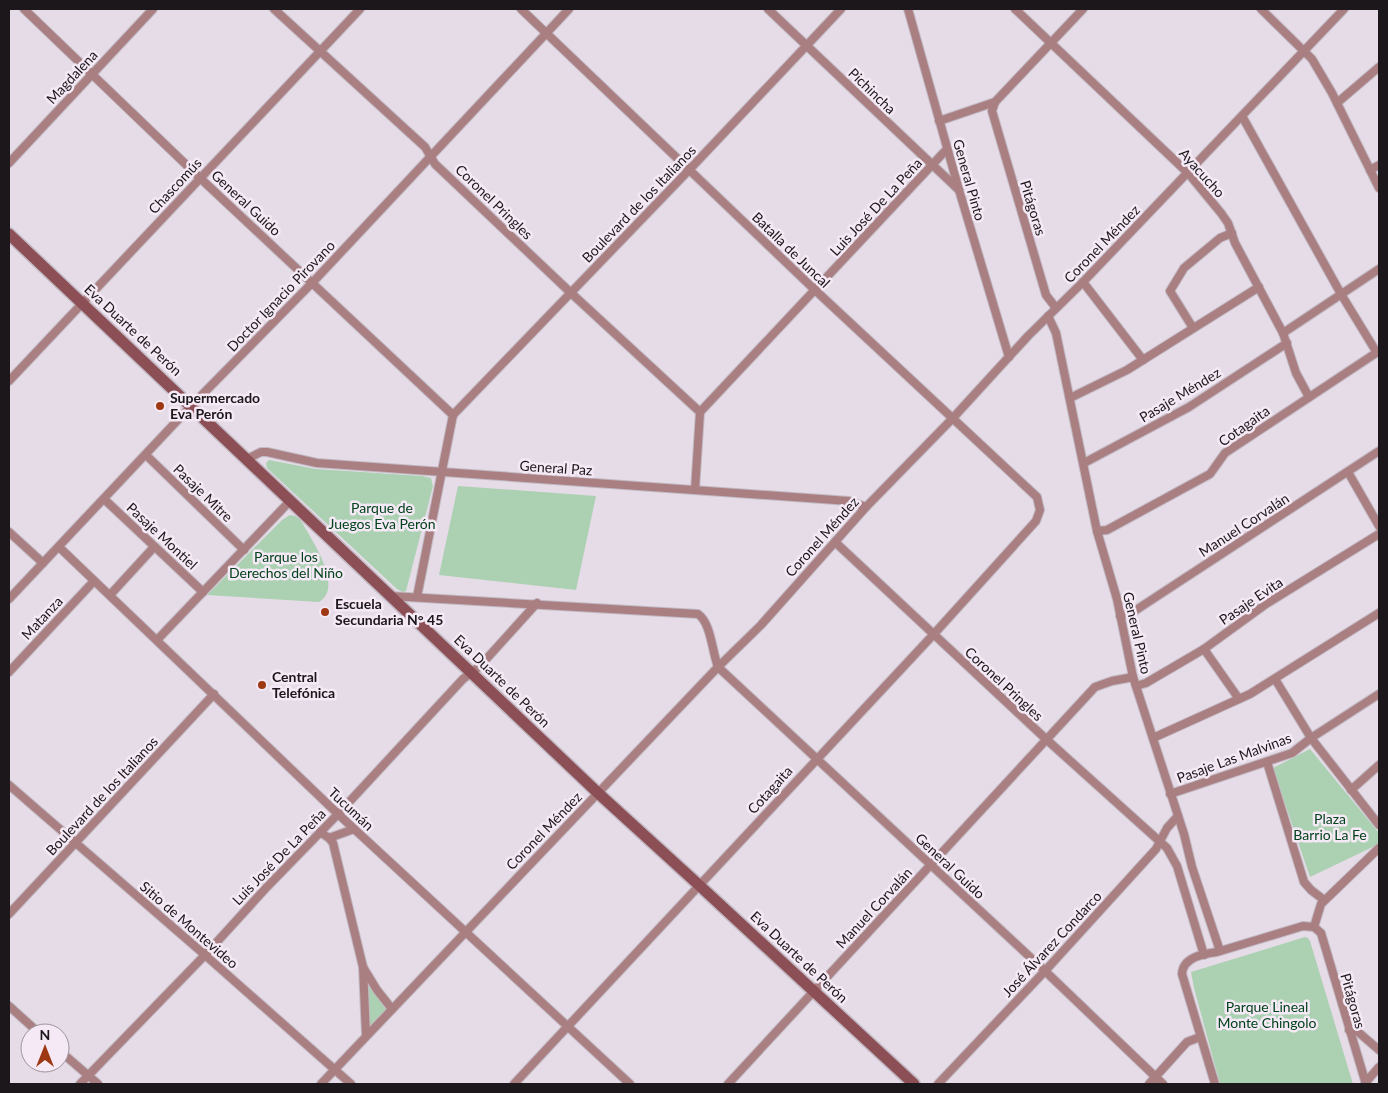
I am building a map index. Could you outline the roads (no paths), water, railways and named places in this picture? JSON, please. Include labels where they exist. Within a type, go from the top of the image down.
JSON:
[{"type":"main road","name":"Eva Duarte de Perón","points":[[9,234],[598,793],[914,1084]]},
{"type":"street","name":"General Guido","points":[[24,9],[91,75],[453,415]]},
{"type":"street","name":"Magdalena","points":[[9,162],[153,9]]},
{"type":"street","name":"Coronel Pringles","points":[[274,9],[425,147],[435,164],[700,412]]},
{"type":"street","name":"Chascomús","points":[[9,381],[360,9]]},
{"type":"street","name":"Batalla de Juncal","points":[[521,9],[952,420],[1037,496],[1040,510]]},
{"type":"street","name":"Doctor Ignacio Pirovano","points":[[9,599],[191,406],[313,282],[569,9]]},
{"type":"street","name":"Pichincha","points":[[768,9],[959,190]]},
{"type":"street","name":"Boulevard de los Italianos","points":[[453,415],[841,9]]},
{"type":"street","name":"General Pinto","points":[[908,9],[947,149],[1009,357]]},
{"type":"street","name":"Ayacucho","points":[[1015,9],[1188,173],[1221,213],[1283,333],[1296,372],[1309,397]]},
{"type":"street","points":[[939,121],[995,102],[1083,9]]},
{"type":"street","points":[[1261,9],[1305,50],[1312,59],[1337,103],[1379,188]]},
{"type":"street","name":"Coronel Méndez","points":[[320,1084],[760,625],[866,508],[952,420],[1048,316],[1083,282],[1344,9]]},
{"type":"street","points":[[1337,103],[1379,68]]},
{"type":"street","name":"Pitágoras","points":[[995,102],[992,111],[1046,295],[1056,308]]},
{"type":"street","points":[[1242,116],[1341,294],[1378,352]]},
{"type":"street","name":"Luis José De La Peña","points":[[700,412],[947,149]]},
{"type":"street","points":[[1370,170],[1379,165]]},
{"type":"street","points":[[1193,328],[1170,291],[1184,268],[1220,238],[1232,233]]},
{"type":"street","points":[[1283,333],[1379,269]]},
{"type":"street","points":[[1083,282],[1143,360]]},
{"type":"street","points":[[1070,398],[1127,370],[1259,287]]},
{"type":"street","name":"General Pinto","points":[[1048,316],[1056,332],[1097,531],[1120,616],[1133,678],[1220,951]]},
{"type":"street","name":"Pasaje Méndez","points":[[1084,464],[1189,407],[1287,343]]},
{"type":"street","name":"Cotagaita","points":[[1097,531],[1107,530],[1210,474],[1225,453],[1378,352]]},
{"type":"street","points":[[695,490],[700,412]]},
{"type":"street","points":[[417,597],[453,415]]},
{"type":"street","name":"Manuel Corvalán","points":[[1120,616],[1133,612],[1379,451]]},
{"type":"street","name":"General Paz","points":[[247,459],[261,452],[267,452],[317,463],[849,501],[866,508]]},
{"type":"street","name":"Pasaje Mitre","points":[[146,455],[244,550]]},
{"type":"street","points":[[1348,472],[1379,526]]},
{"type":"street","name":"Pasaje Montiel","points":[[104,499],[203,592]]},
{"type":"street","points":[[157,640],[290,501]]},
{"type":"street","name":"Cotagaita","points":[[514,1084],[567,1025],[700,886],[933,635],[1036,521],[1040,510]]},
{"type":"street","points":[[9,532],[43,563]]},
{"type":"street","name":"Pasaje Evita","points":[[1136,686],[1146,683],[1204,649],[1266,604],[1379,534]]},
{"type":"street","name":"Coronel Pringles","points":[[835,542],[1046,740],[1160,841]]},
{"type":"street","points":[[110,595],[154,546]]},
{"type":"street","name":"Tucumán","points":[[59,547],[338,814],[630,1084]]},
{"type":"street","name":"Matanza","points":[[9,672],[94,581]]},
{"type":"street","points":[[390,596],[537,603],[698,614],[706,622],[718,668]]},
{"type":"street","name":"Luis José De La Peña","points":[[80,1084],[205,955],[463,679],[472,673],[537,603]]},
{"type":"street","points":[[1153,738],[1239,699],[1275,679],[1379,613]]},
{"type":"street","points":[[1204,649],[1239,699]]},
{"type":"street","name":"General Guido","points":[[718,668],[1045,971],[1163,1084]]},
{"type":"street","name":"Manuel Corvalán","points":[[728,1084],[1095,687],[1101,684],[1133,678]]},
{"type":"street","points":[[1275,679],[1311,738],[1379,826]]},
{"type":"street","name":"Boulevard de los Italianos","points":[[9,914],[214,694]]},
{"type":"street","name":"Pasaje Las Malvinas","points":[[1170,794],[1292,753],[1311,738],[1379,694]]},
{"type":"street","points":[[1267,762],[1304,882],[1324,900]]},
{"type":"street","points":[[1351,790],[1379,766]]},
{"type":"street","name":"Sitio de Montevideo","points":[[9,785],[351,1084]]},
{"type":"street","name":"José Álvarez Condarco","points":[[938,1084],[1045,971],[1156,849],[1167,828],[1178,816]]},
{"type":"street","points":[[329,838],[354,829]]},
{"type":"street","points":[[320,832],[329,838],[332,844],[363,967],[366,1035]]},
{"type":"street","points":[[1160,841],[1167,848],[1177,866],[1204,955]]},
{"type":"street","points":[[1215,1084],[1182,974],[1182,968],[1186,962],[1303,926],[1314,927],[1318,911],[1324,900],[1379,848]]},
{"type":"street","name":"Pitágoras","points":[[1314,927],[1321,933],[1366,1084]]},
{"type":"street","points":[[363,967],[377,990],[392,1009]]},
{"type":"street","points":[[9,1006],[28,1023]]},
{"type":"street","points":[[1349,1030],[1357,1031],[1379,1050]]},
{"type":"street","points":[[1149,1084],[1187,1042],[1200,1037]]},
{"type":"street","points":[[70,1060],[98,1084]]},
{"type":"street","points":[[1366,1084],[1379,1068]]},
{"type":"place","name":"Supermercado Eva Perón","points":[[160,406]]},
{"type":"place","name":"Escuela Secundaria N° 45","points":[[325,612]]},
{"type":"place","name":"Central Telefónica","points":[[262,685]]},
{"type":"park label","name":"Parque de Juegos Eva Perón","points":[[382,516]]},
{"type":"park label","name":"Parque los Derechos del Niño","points":[[286,566]]},
{"type":"park label","name":"Plaza Barrio La Fe","points":[[1330,828]]},
{"type":"park label","name":"Parque Lineal Monte Chingolo","points":[[1267,1016]]}]
